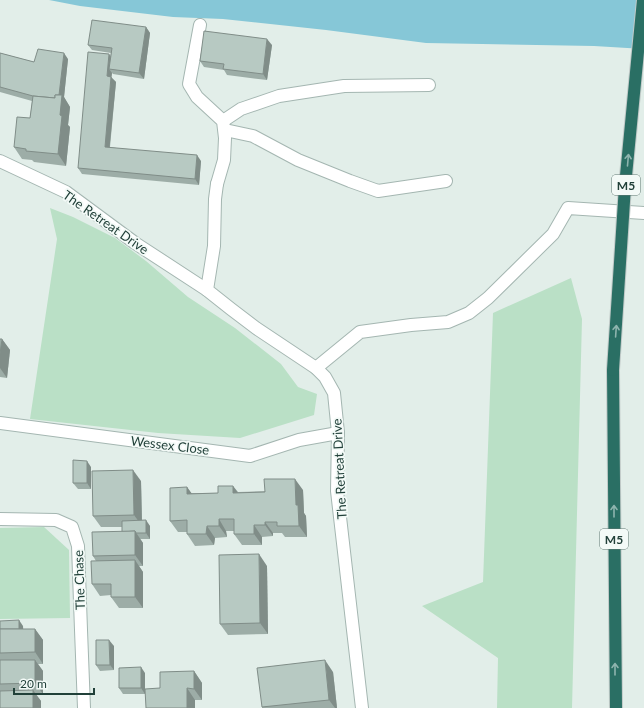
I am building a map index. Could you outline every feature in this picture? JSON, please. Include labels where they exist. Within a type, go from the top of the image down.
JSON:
[{"type":"highway","name":"M5","points":[[616,708],[613,370],[625,186],[643,0]]},
{"type":"street","points":[[200,25],[189,84],[196,97],[224,126],[253,136],[298,160],[378,191],[446,181]]},
{"type":"street","points":[[208,290],[214,246],[217,184],[224,160],[224,126],[241,109],[279,96],[344,86],[429,85]]},
{"type":"street","name":"The Retreat Drive","points":[[0,161],[66,192],[135,243],[208,290],[256,328],[316,368],[325,377],[334,393],[338,433],[338,491],[362,708]]},
{"type":"street","points":[[316,368],[360,332],[448,322],[469,313],[488,298],[553,234],[568,208],[644,213]]},
{"type":"street","name":"Wessex Close","points":[[0,423],[250,456],[299,440],[338,433]]},
{"type":"street","name":"The Chase","points":[[0,519],[56,520],[72,527],[78,546],[84,708]]},
{"type":"green space","points":[[50,208],[73,217],[115,238],[146,261],[188,297],[235,328],[281,364],[298,387],[317,394],[314,415],[240,438],[158,433],[30,419],[57,239]]},
{"type":"green space","points":[[571,278],[582,319],[572,708],[497,708],[498,658],[422,606],[483,582],[493,313]]},
{"type":"green space","points":[[44,527],[69,550],[70,618],[0,619],[0,528]]},
{"type":"water","points":[[49,0],[644,0],[644,49],[594,46],[426,43],[223,19],[173,17],[80,6]]},
{"type":"building","points":[[92,20],[146,27],[139,73],[109,69],[112,48],[88,45]]},
{"type":"building","points":[[204,31],[267,39],[263,74],[223,69],[224,64],[200,61]]},
{"type":"building","points":[[38,49],[64,53],[59,95],[55,95],[55,98],[33,96],[0,87],[0,53],[34,62]]},
{"type":"building","points":[[88,52],[109,54],[107,76],[111,77],[105,147],[197,155],[195,179],[78,168]]},
{"type":"building","points":[[55,95],[62,95],[60,115],[62,116],[58,154],[26,151],[26,149],[14,147],[17,117],[30,118],[33,96],[55,98]]},
{"type":"building","points":[[0,339],[2,339],[0,354]]},
{"type":"building","points":[[73,460],[87,461],[87,483],[73,483]]},
{"type":"building","points":[[133,470],[134,515],[93,516],[92,471]]},
{"type":"building","points":[[264,479],[295,479],[296,505],[298,505],[299,526],[277,526],[277,522],[265,522],[265,525],[254,525],[254,534],[234,534],[234,519],[219,519],[219,526],[207,526],[206,534],[187,534],[187,520],[170,521],[170,488],[187,487],[187,494],[218,493],[218,486],[233,486],[233,493],[265,492]]},
{"type":"building","points":[[146,520],[146,533],[136,533],[135,531],[122,532],[122,521]]},
{"type":"building","points":[[135,531],[135,555],[93,556],[92,532]]},
{"type":"building","points":[[259,554],[260,623],[220,624],[219,555]]},
{"type":"building","points":[[135,560],[135,597],[111,597],[111,584],[92,584],[91,561]]},
{"type":"building","points":[[19,620],[19,629],[0,629],[0,621]]},
{"type":"building","points":[[0,629],[35,629],[35,652],[0,653]]},
{"type":"building","points":[[96,640],[109,640],[110,665],[96,665]]},
{"type":"building","points":[[0,660],[35,660],[35,683],[0,684]]},
{"type":"building","points":[[325,660],[329,700],[262,707],[257,668]]},
{"type":"building","points":[[141,667],[141,688],[119,688],[119,668]]},
{"type":"building","points":[[194,671],[194,689],[187,688],[187,708],[146,708],[145,689],[160,688],[160,672]]},
{"type":"building","points":[[33,690],[33,708],[0,708],[0,691]]}]
